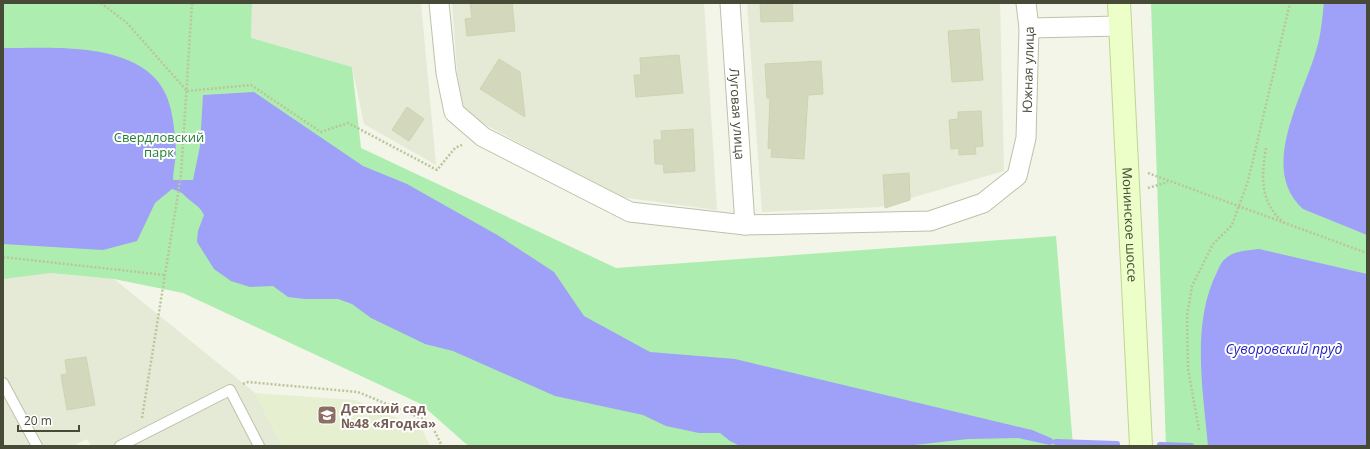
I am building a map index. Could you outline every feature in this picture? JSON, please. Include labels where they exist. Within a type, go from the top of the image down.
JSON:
[{"type":"main road","name":"Монинское шоссе","points":[[1119,3],[1141,446]]},
{"type":"street","name":"Южная улица","points":[[438,3],[446,73],[454,112],[483,137],[630,212],[745,225],[930,221],[983,203],[1017,176],[1026,138],[1029,28],[1026,3]]},
{"type":"street","name":"Луговая улица","points":[[730,3],[745,225]]},
{"type":"street","points":[[1029,28],[1120,26]]},
{"type":"lane","points":[[3,383],[36,446]]},
{"type":"lane","points":[[120,446],[230,390],[259,446]]},
{"type":"path","points":[[100,3],[127,23],[187,91]]},
{"type":"path","points":[[139,436],[181,175],[192,3]]},
{"type":"path","points":[[1199,430],[1188,369],[1187,316],[1192,286],[1200,266],[1213,244],[1232,224],[1248,181],[1290,3]]},
{"type":"path","points":[[187,91],[251,85],[321,132],[348,123],[437,170],[455,148],[483,137]]},
{"type":"path","points":[[1266,148],[1262,168],[1263,186],[1268,204],[1273,214],[1286,225]]},
{"type":"path","points":[[1143,172],[1239,206],[1286,225],[1367,253]]},
{"type":"path","points":[[1144,189],[1169,182]]},
{"type":"path","points":[[3,257],[165,275]]},
{"type":"path","points":[[230,390],[248,382],[358,392],[430,422],[442,446]]},
{"type":"shaded area","points":[[252,3],[421,3],[436,165],[364,124],[352,67],[251,38]]},
{"type":"shaded area","points":[[452,3],[704,3],[717,210],[620,197],[460,111]]},
{"type":"shaded area","points":[[747,3],[1000,3],[1004,171],[880,207],[762,212]]},
{"type":"shaded area","points":[[3,269],[114,279],[255,393],[282,446],[91,446],[87,439],[73,446],[3,446]]},
{"type":"shaded area","name":"Детский сад №48 «Ягодка»","points":[[255,393],[355,400],[422,429],[430,446],[282,446]]},
{"type":"green space","name":"Свердловский парк","points":[[3,3],[252,3],[251,38],[352,67],[361,148],[616,268],[1056,236],[1073,446],[471,446],[466,444],[421,404],[183,293],[114,279],[50,273],[3,279]]},
{"type":"green space","points":[[1151,3],[1367,3],[1367,446],[1166,446]]},
{"type":"water","points":[[1324,3],[1367,3],[1367,235],[1303,209],[1290,193],[1284,174],[1284,154],[1288,132],[1318,45]]},
{"type":"water","points":[[3,48],[76,49],[102,52],[126,59],[146,70],[162,87],[171,110],[176,150],[173,180],[193,180],[200,146],[203,95],[254,92],[363,166],[407,184],[499,236],[554,272],[584,316],[650,352],[735,359],[1032,430],[1051,438],[1056,442],[1050,445],[1018,438],[968,439],[905,446],[740,446],[730,441],[720,433],[699,433],[666,426],[643,415],[555,396],[453,351],[425,344],[371,318],[352,304],[338,299],[305,299],[288,297],[273,286],[250,287],[231,281],[214,269],[197,242],[198,231],[204,215],[198,207],[183,194],[172,189],[155,203],[137,241],[103,250],[3,244]]},
{"type":"water","name":"Суворовский пруд","points":[[1259,249],[1367,274],[1367,446],[1208,446],[1202,380],[1201,335],[1209,292],[1219,267],[1225,259],[1237,252]]},
{"type":"building","points":[[470,3],[512,3],[515,31],[467,36],[465,19],[472,18]]},
{"type":"building","points":[[760,3],[792,3],[793,21],[761,22]]},
{"type":"building","points":[[979,29],[983,80],[952,82],[948,31]]},
{"type":"building","points":[[679,55],[683,93],[636,97],[634,75],[641,75],[640,58]]},
{"type":"building","points":[[499,59],[520,72],[525,117],[480,89]]},
{"type":"building","points":[[821,61],[823,94],[808,95],[804,159],[771,157],[772,149],[768,148],[770,98],[767,98],[765,64]]},
{"type":"building","points":[[407,107],[424,119],[409,141],[392,130]]},
{"type":"building","points":[[981,111],[983,146],[975,147],[976,154],[959,155],[959,148],[951,149],[949,120],[958,119],[958,112]]},
{"type":"building","points":[[693,129],[695,171],[664,173],[663,164],[655,164],[654,140],[662,140],[661,131]]},
{"type":"building","points":[[909,173],[910,200],[885,208],[883,175]]},
{"type":"building","points":[[86,357],[95,405],[67,410],[61,375],[67,374],[65,360]]},
{"type":"waterway","points":[[1056,442],[1117,444]]},
{"type":"waterway","points":[[1160,445],[1191,446]]},
{"type":"place","name":"Детский сад №48 «Ягодка»","points":[[327,415]]}]
